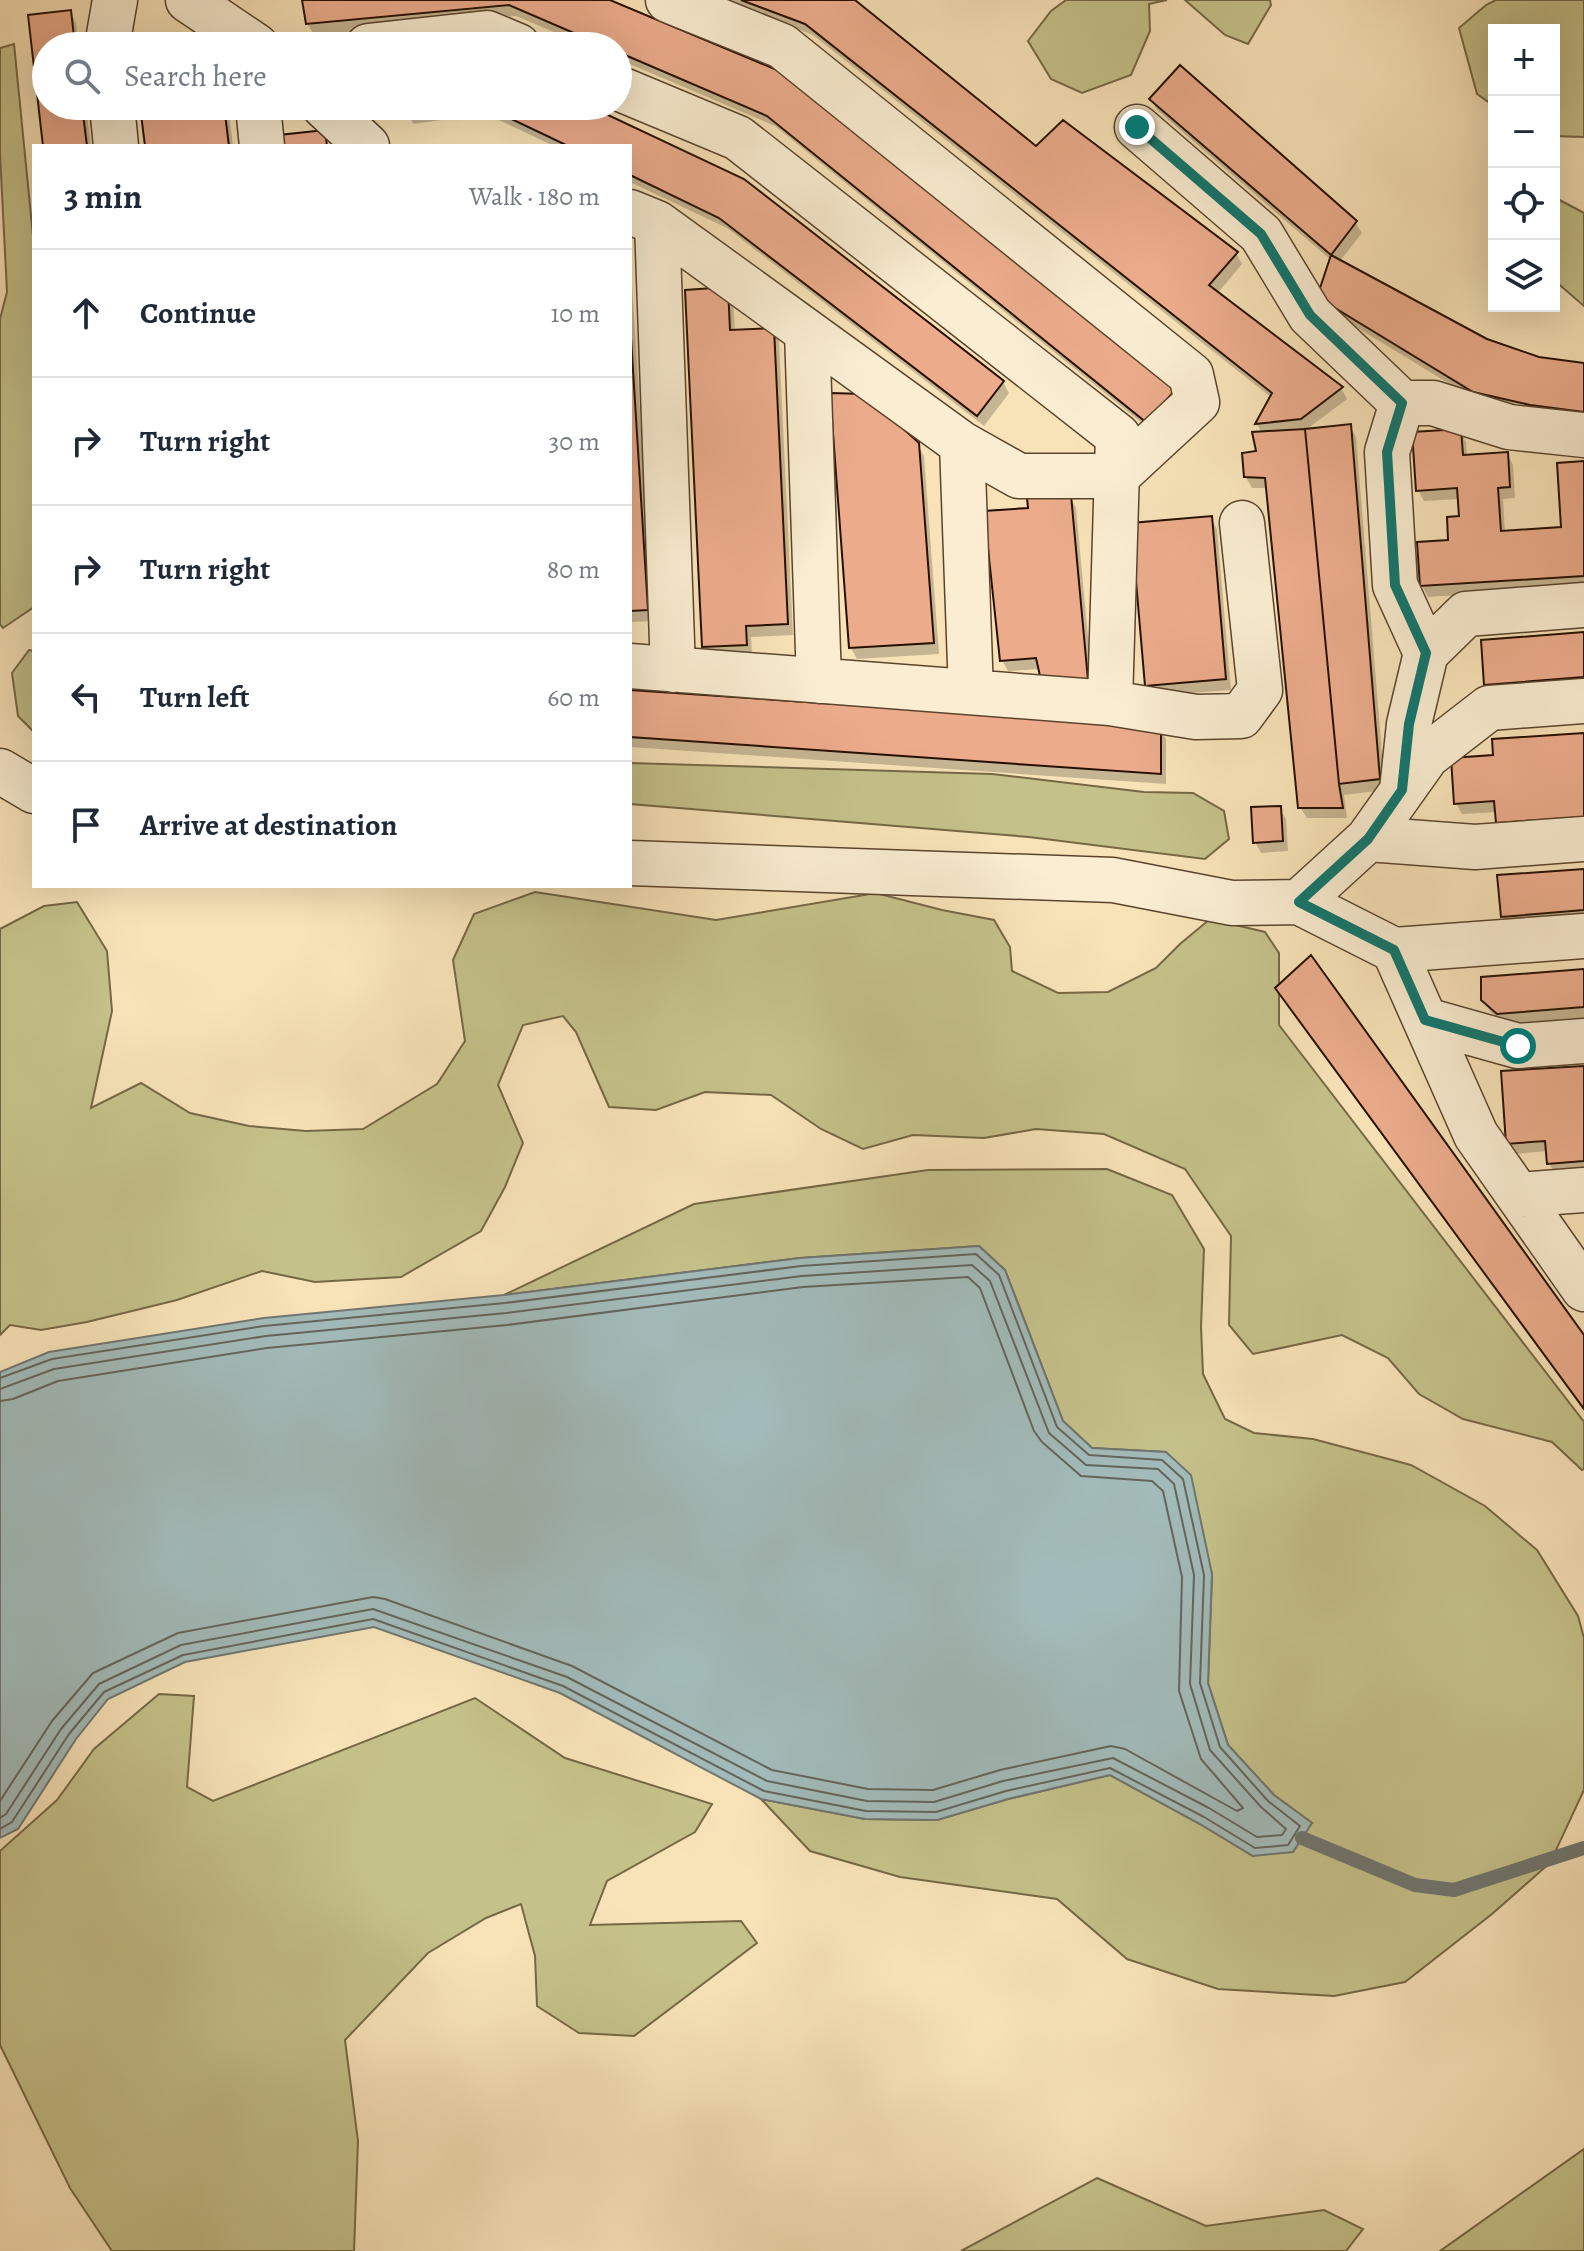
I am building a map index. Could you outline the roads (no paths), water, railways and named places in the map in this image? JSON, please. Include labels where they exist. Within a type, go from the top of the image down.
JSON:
[{"type":"lane","points":[[109,32],[115,0]]},
{"type":"lane","points":[[188,0],[234,32]]},
{"type":"lane","points":[[643,217],[962,444],[1019,476],[1117,476],[1197,402],[1191,375],[782,46],[668,0]]},
{"type":"lane","points":[[632,94],[738,138],[1118,436],[1110,703]]},
{"type":"lane","points":[[113,120],[116,144]]},
{"type":"lane","points":[[259,120],[262,144]]},
{"type":"lane","points":[[339,120],[365,144]]},
{"type":"lane","points":[[1137,127],[1261,234],[1310,315],[1402,403],[1433,403],[1509,427],[1584,435]]},
{"type":"lane","points":[[643,217],[673,670]]},
{"type":"lane","points":[[807,332],[819,681]]},
{"type":"lane","points":[[1402,403],[1387,452],[1395,585],[1426,653]]},
{"type":"lane","points":[[962,444],[971,692]]},
{"type":"lane","points":[[632,666],[1110,703],[1196,717],[1241,716],[1260,690],[1242,523]]},
{"type":"lane","points":[[1402,790],[1409,724],[1426,653],[1466,614],[1584,605]]},
{"type":"lane","points":[[1299,902],[1368,839],[1427,756],[1489,708],[1584,701]]},
{"type":"lane","points":[[0,771],[32,790]]},
{"type":"lane","points":[[1368,839],[1475,847],[1584,839]]},
{"type":"lane","points":[[632,863],[1113,880],[1232,903],[1299,902],[1394,950],[1584,936]]},
{"type":"lane","points":[[1394,950],[1476,1135],[1584,1289]]},
{"type":"lane","points":[[1425,1020],[1518,1046],[1584,1041]]},
{"type":"lane","points":[[1518,1195],[1584,1190]]},
{"type":"water","points":[[979,1246],[1005,1270],[1063,1421],[1092,1448],[1166,1452],[1191,1475],[1212,1574],[1208,1683],[1228,1745],[1274,1795],[1312,1823],[1293,1852],[1253,1856],[1110,1775],[1008,1799],[937,1820],[865,1819],[761,1799],[560,1693],[374,1627],[185,1662],[108,1699],[76,1739],[18,1829],[0,1838],[0,1372],[49,1352],[264,1318],[504,1295],[800,1258]]},
{"type":"waterway","points":[[1302,1838],[1415,1885],[1454,1890],[1584,1848]]}]
